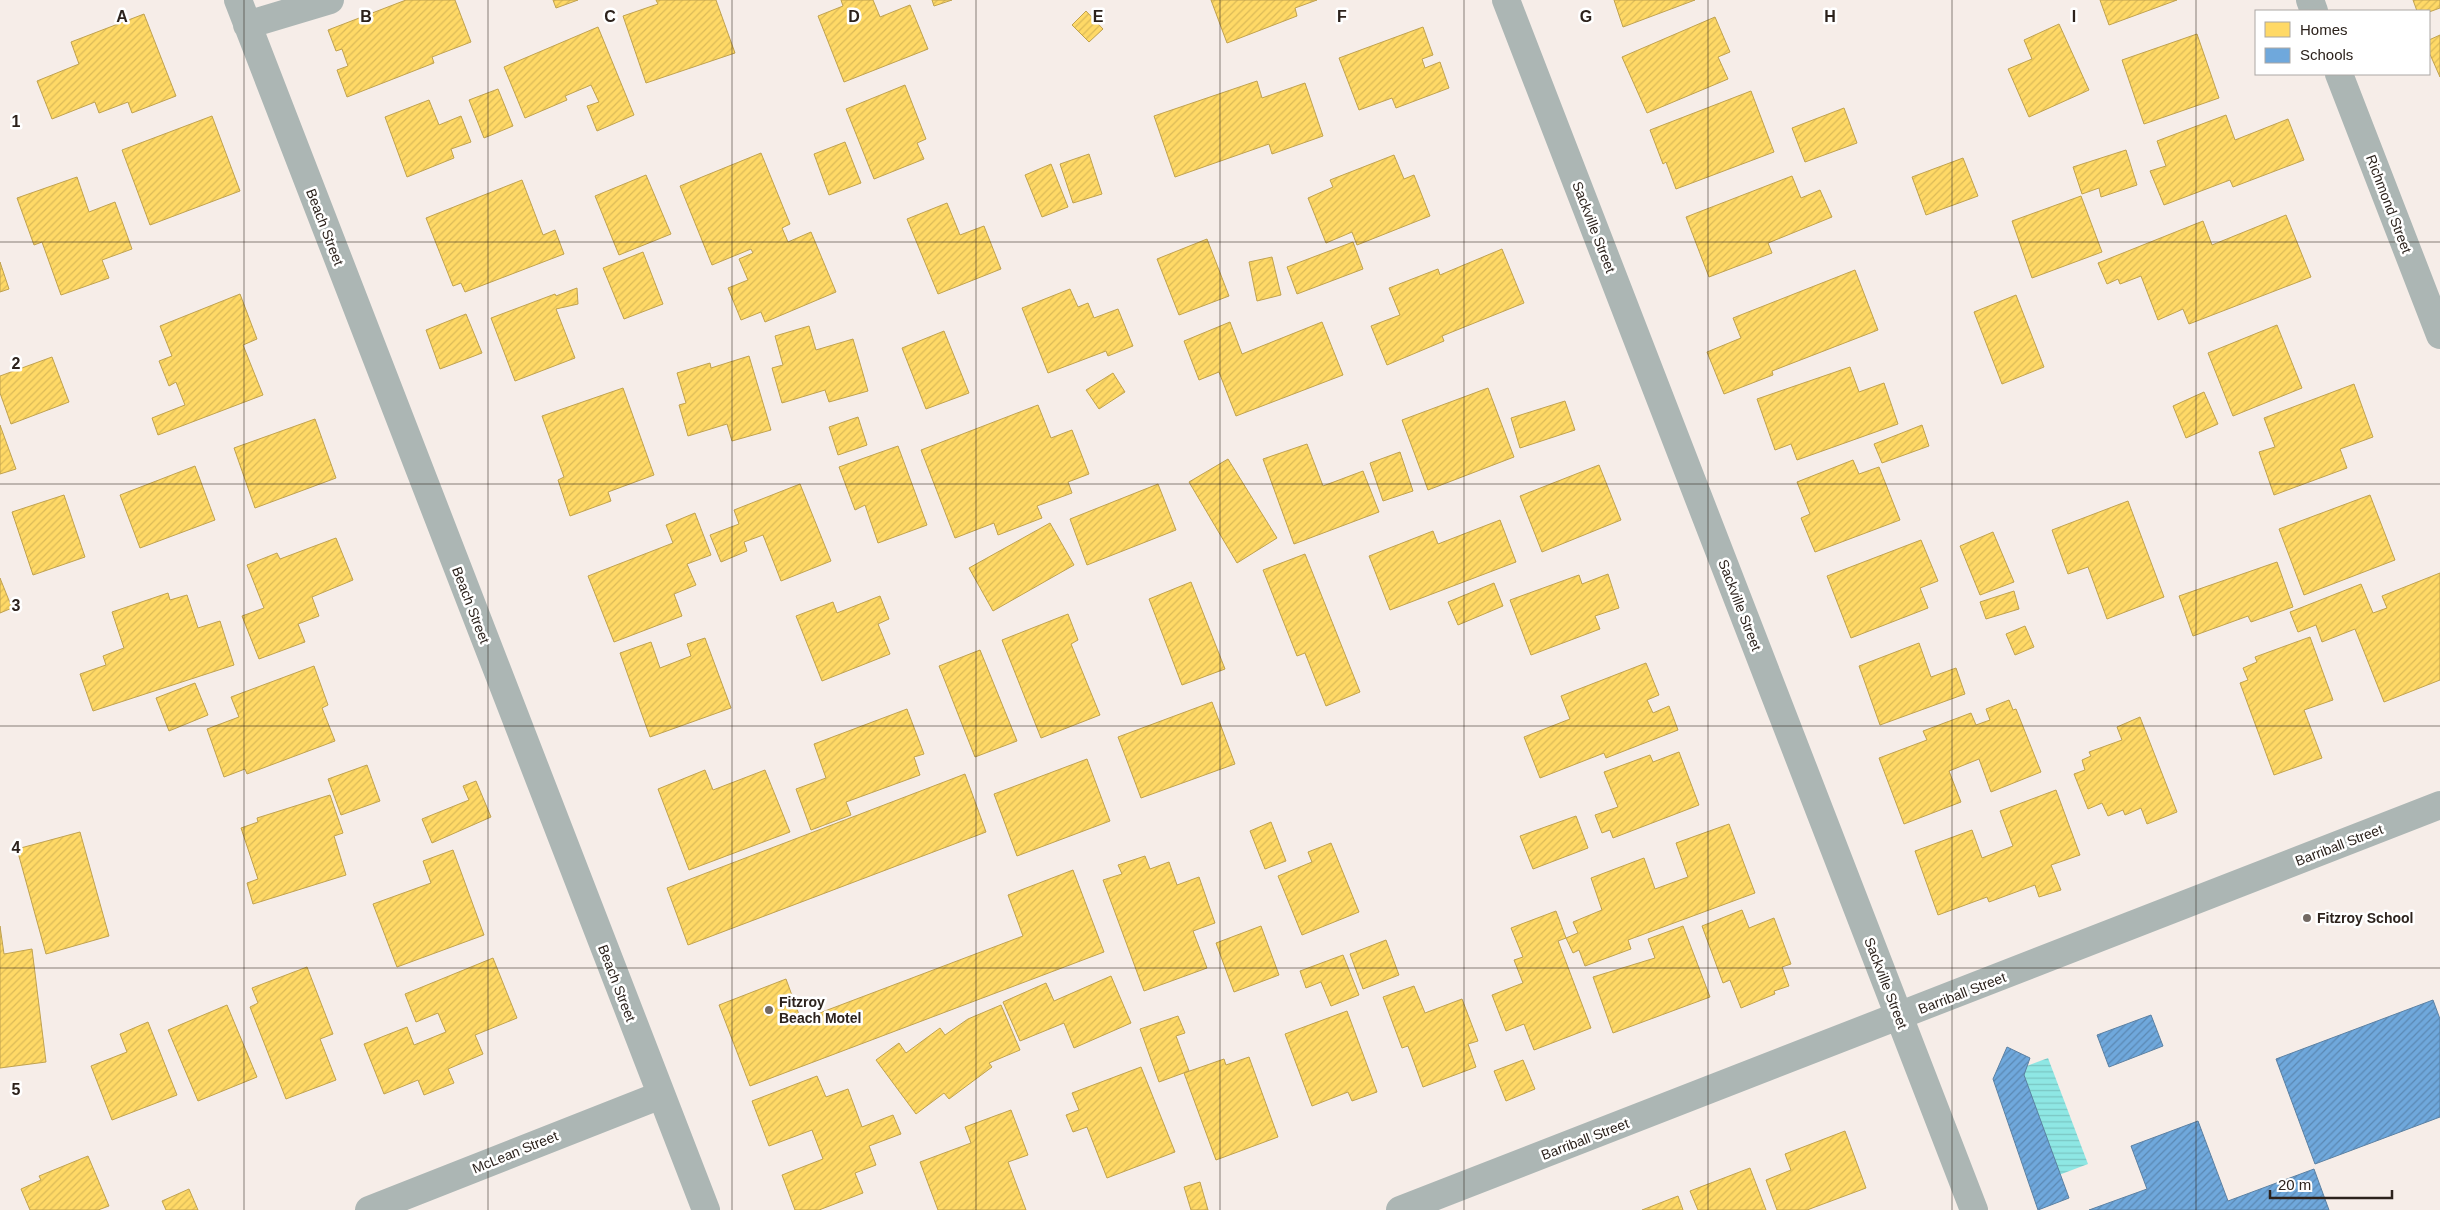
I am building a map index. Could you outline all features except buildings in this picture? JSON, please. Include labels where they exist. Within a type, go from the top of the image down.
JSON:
[{"type":"street","points":[[242,12],[330,0]]},
{"type":"street","name":"Sackville Street","points":[[1506,0],[1974,1210]]},
{"type":"street","name":"Beach Street","points":[[242,12],[706,1210]]},
{"type":"street","name":"Richmond Street","points":[[2339,75],[2440,335]]},
{"type":"street","name":"Barriball Street","points":[[1400,1210],[1900,1017],[2440,805]]},
{"type":"street","name":"McLean Street","points":[[369,1210],[661,1095]]},
{"type":"water","points":[[2048,1058],[2088,1164],[2035,1184],[1995,1078]]},
{"type":"place","name":"Fitzroy School","points":[[2307,918]]},
{"type":"place","name":"Fitzroy Beach Motel","points":[[769,1010]]}]
